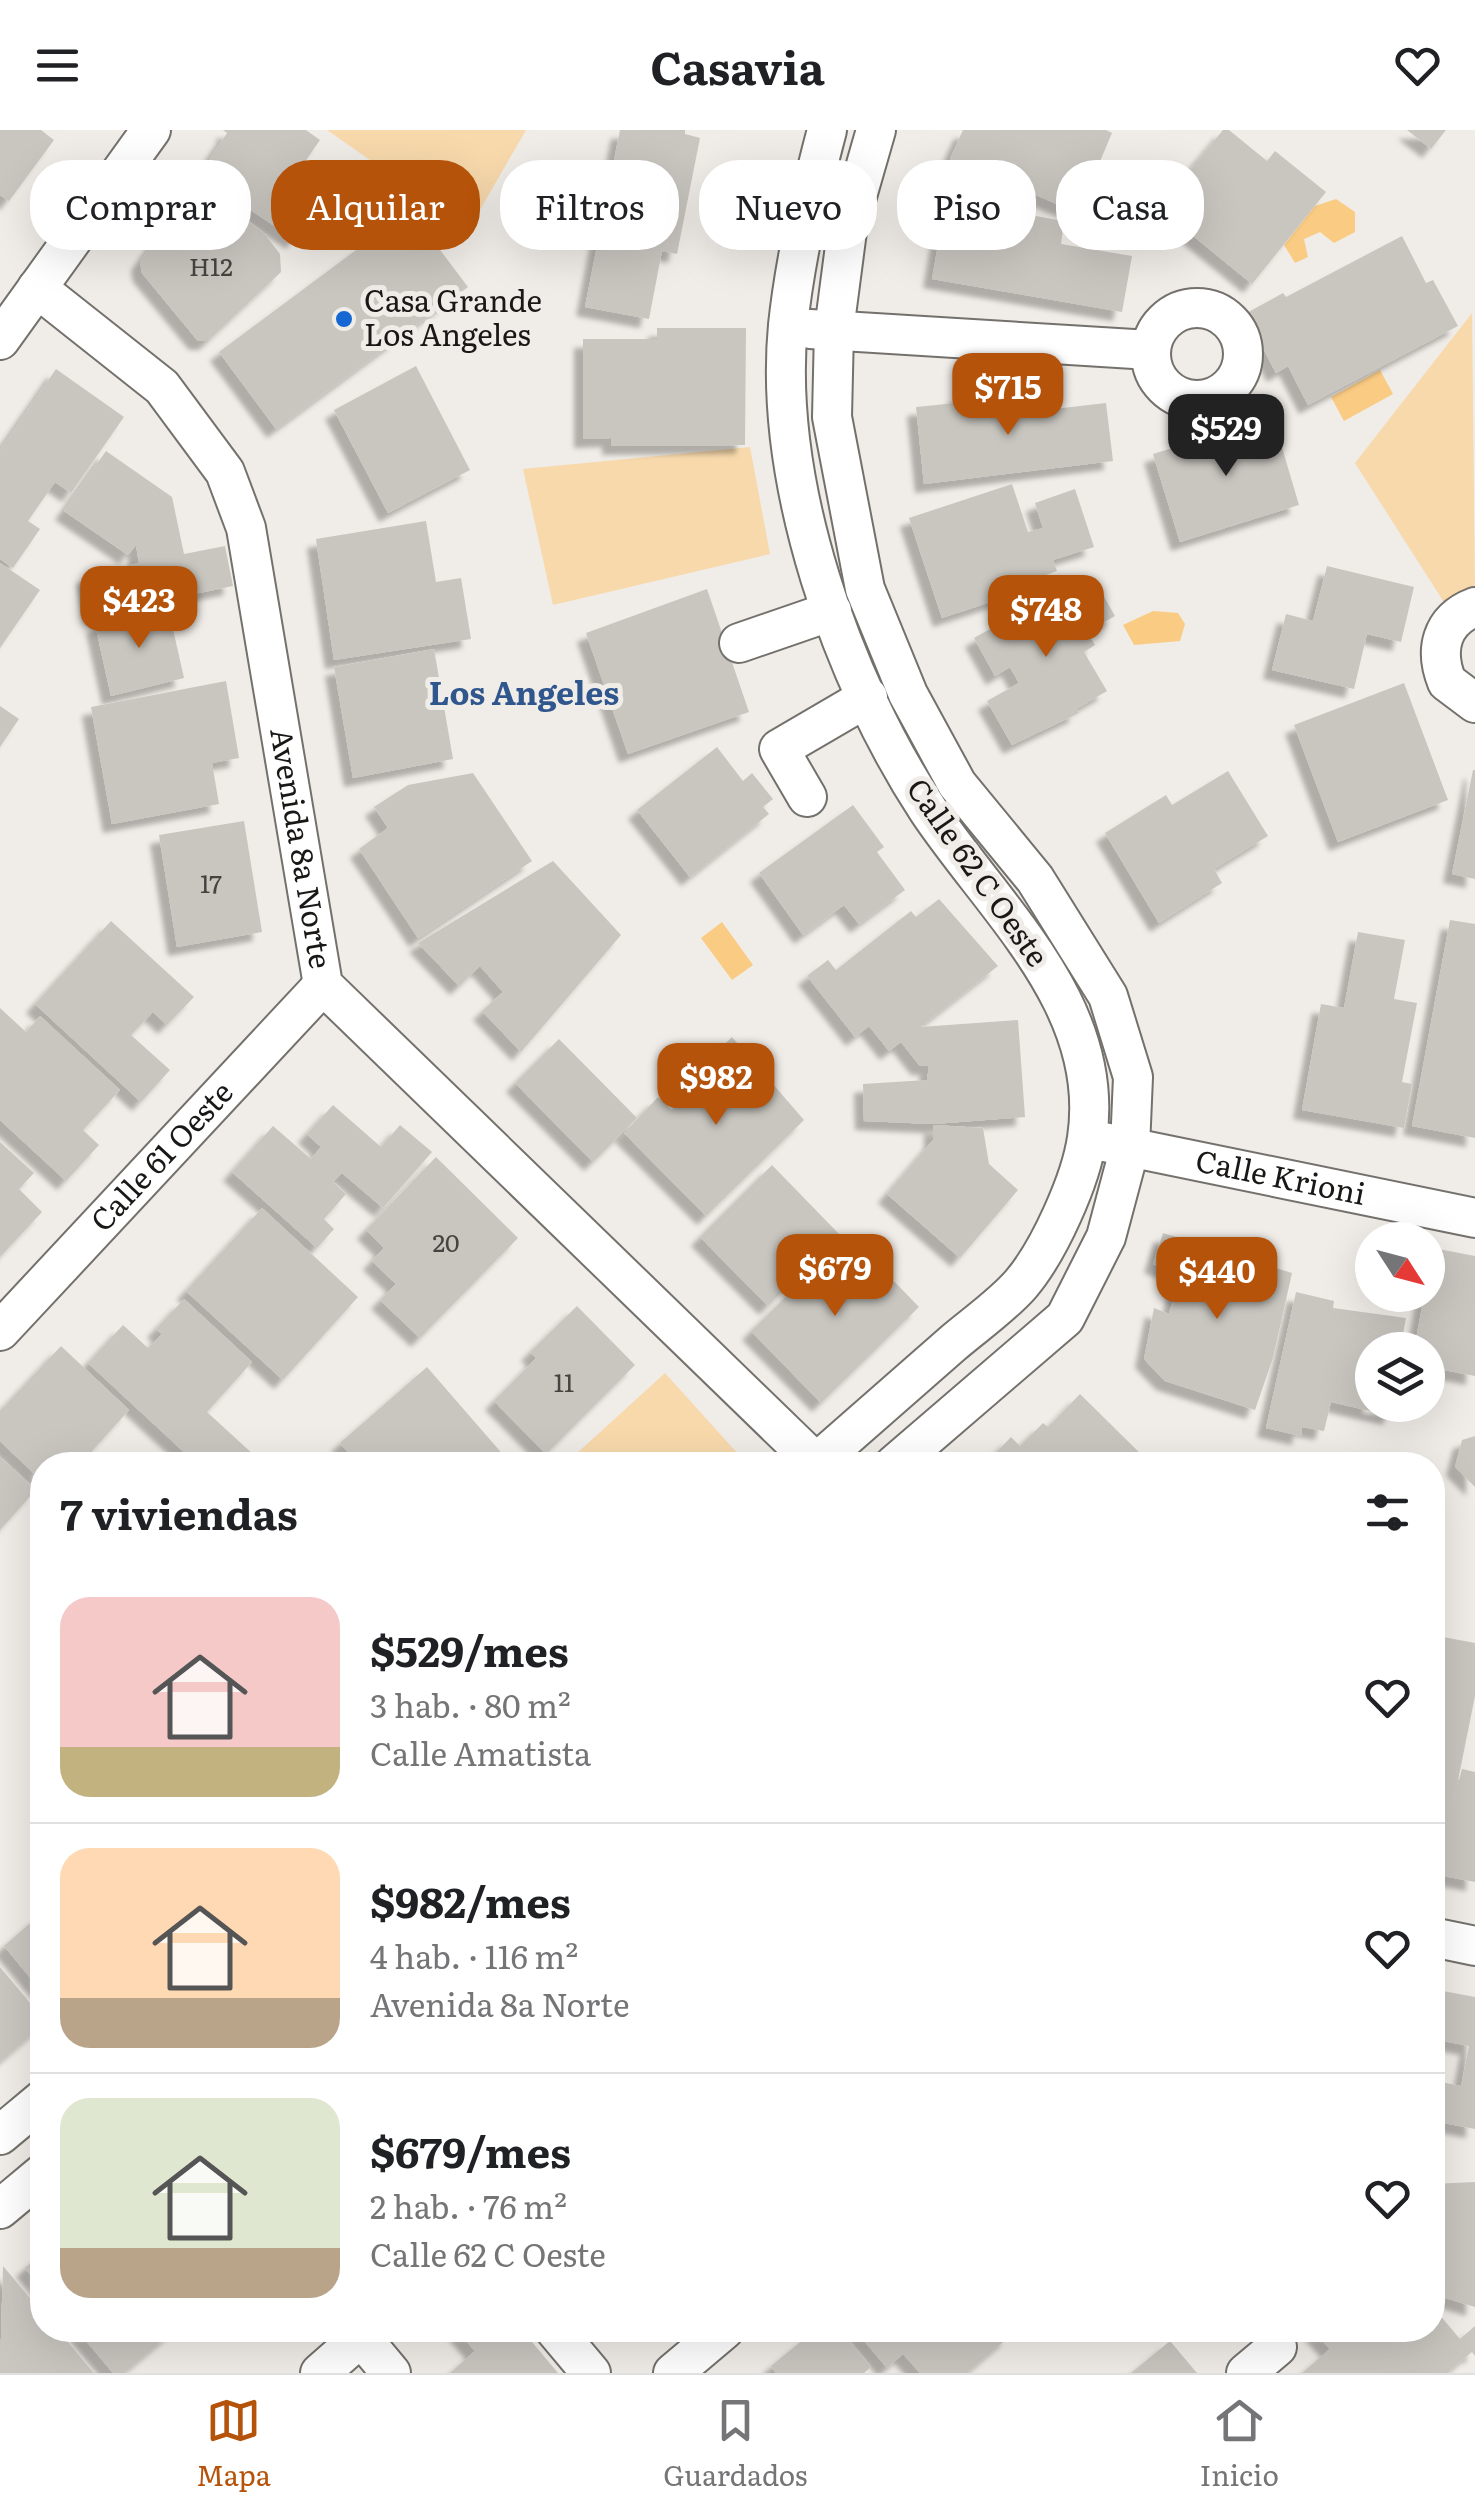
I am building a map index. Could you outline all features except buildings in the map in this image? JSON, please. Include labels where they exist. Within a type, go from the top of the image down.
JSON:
[{"type":"street","points":[[0,340],[151,130]]},
{"type":"street","name":"Calle 62 C Oeste","points":[[826,130],[807,206],[788,328],[789,432],[802,508],[832,611],[868,698],[927,809],[1045,968],[1076,1029],[1086,1080],[1087,1138],[1060,1220],[1022,1284],[830,1452]]},
{"type":"street","name":"Calle 62 C Oeste","points":[[876,130],[848,231],[834,330],[832,417],[865,589],[908,694],[957,784],[1035,879],[1108,996],[1133,1077],[1130,1147],[1106,1237],[1065,1318],[909,1452]]},
{"type":"street","name":"Avenida 8a Norte","points":[[37,288],[162,387],[225,472],[246,528],[324,984],[804,1452]]},
{"type":"street","points":[[788,328],[1150,350]]},
{"type":"street","points":[[1475,607],[1453,620],[1440,649],[1447,682],[1475,703]]},
{"type":"street","points":[[740,644],[832,611]]},
{"type":"street","points":[[808,797],[779,749],[868,698]]},
{"type":"street","name":"Calle 61 Oeste","points":[[0,1331],[324,984]]},
{"type":"street","name":"Calle Krioni","points":[[1087,1138],[1475,1218]]},
{"type":"street","points":[[1445,1940],[1475,1946]]},
{"type":"street","points":[[0,2135],[30,2110]]},
{"type":"street","points":[[0,2209],[30,2184]]},
{"type":"street","points":[[320,2373],[354,2342]]},
{"type":"street","points":[[364,2342],[391,2373]]},
{"type":"street","points":[[565,2342],[592,2373]]},
{"type":"street","points":[[672,2373],[709,2342]]},
{"type":"street","points":[[1246,2373],[1277,2347]]},
{"type":"shaded area","points":[[327,130],[526,130],[509,160],[500,160],[500,175],[480,210],[480,160],[370,160]]},
{"type":"shaded area","points":[[1336,199],[1355,212],[1355,232],[1334,243],[1320,232],[1304,239],[1308,257],[1295,263],[1284,245],[1315,206]]},
{"type":"shaded area","points":[[1472,313],[1475,596],[1447,607],[1355,463]]},
{"type":"shaded area","points":[[1380,370],[1393,394],[1344,421],[1331,397]]},
{"type":"shaded area","points":[[750,447],[770,554],[553,605],[523,469]]},
{"type":"shaded area","points":[[1153,611],[1178,613],[1185,624],[1180,641],[1134,645],[1123,625]]},
{"type":"shaded area","points":[[722,922],[753,965],[732,980],[701,938]]},
{"type":"shaded area","points":[[665,1373],[736,1452],[578,1452]]},
{"type":"place","name":"Casa Grande Los Angeles","points":[[344,319]]},
{"type":"district","name":"Los Angeles","points":[[524,694]]}]
